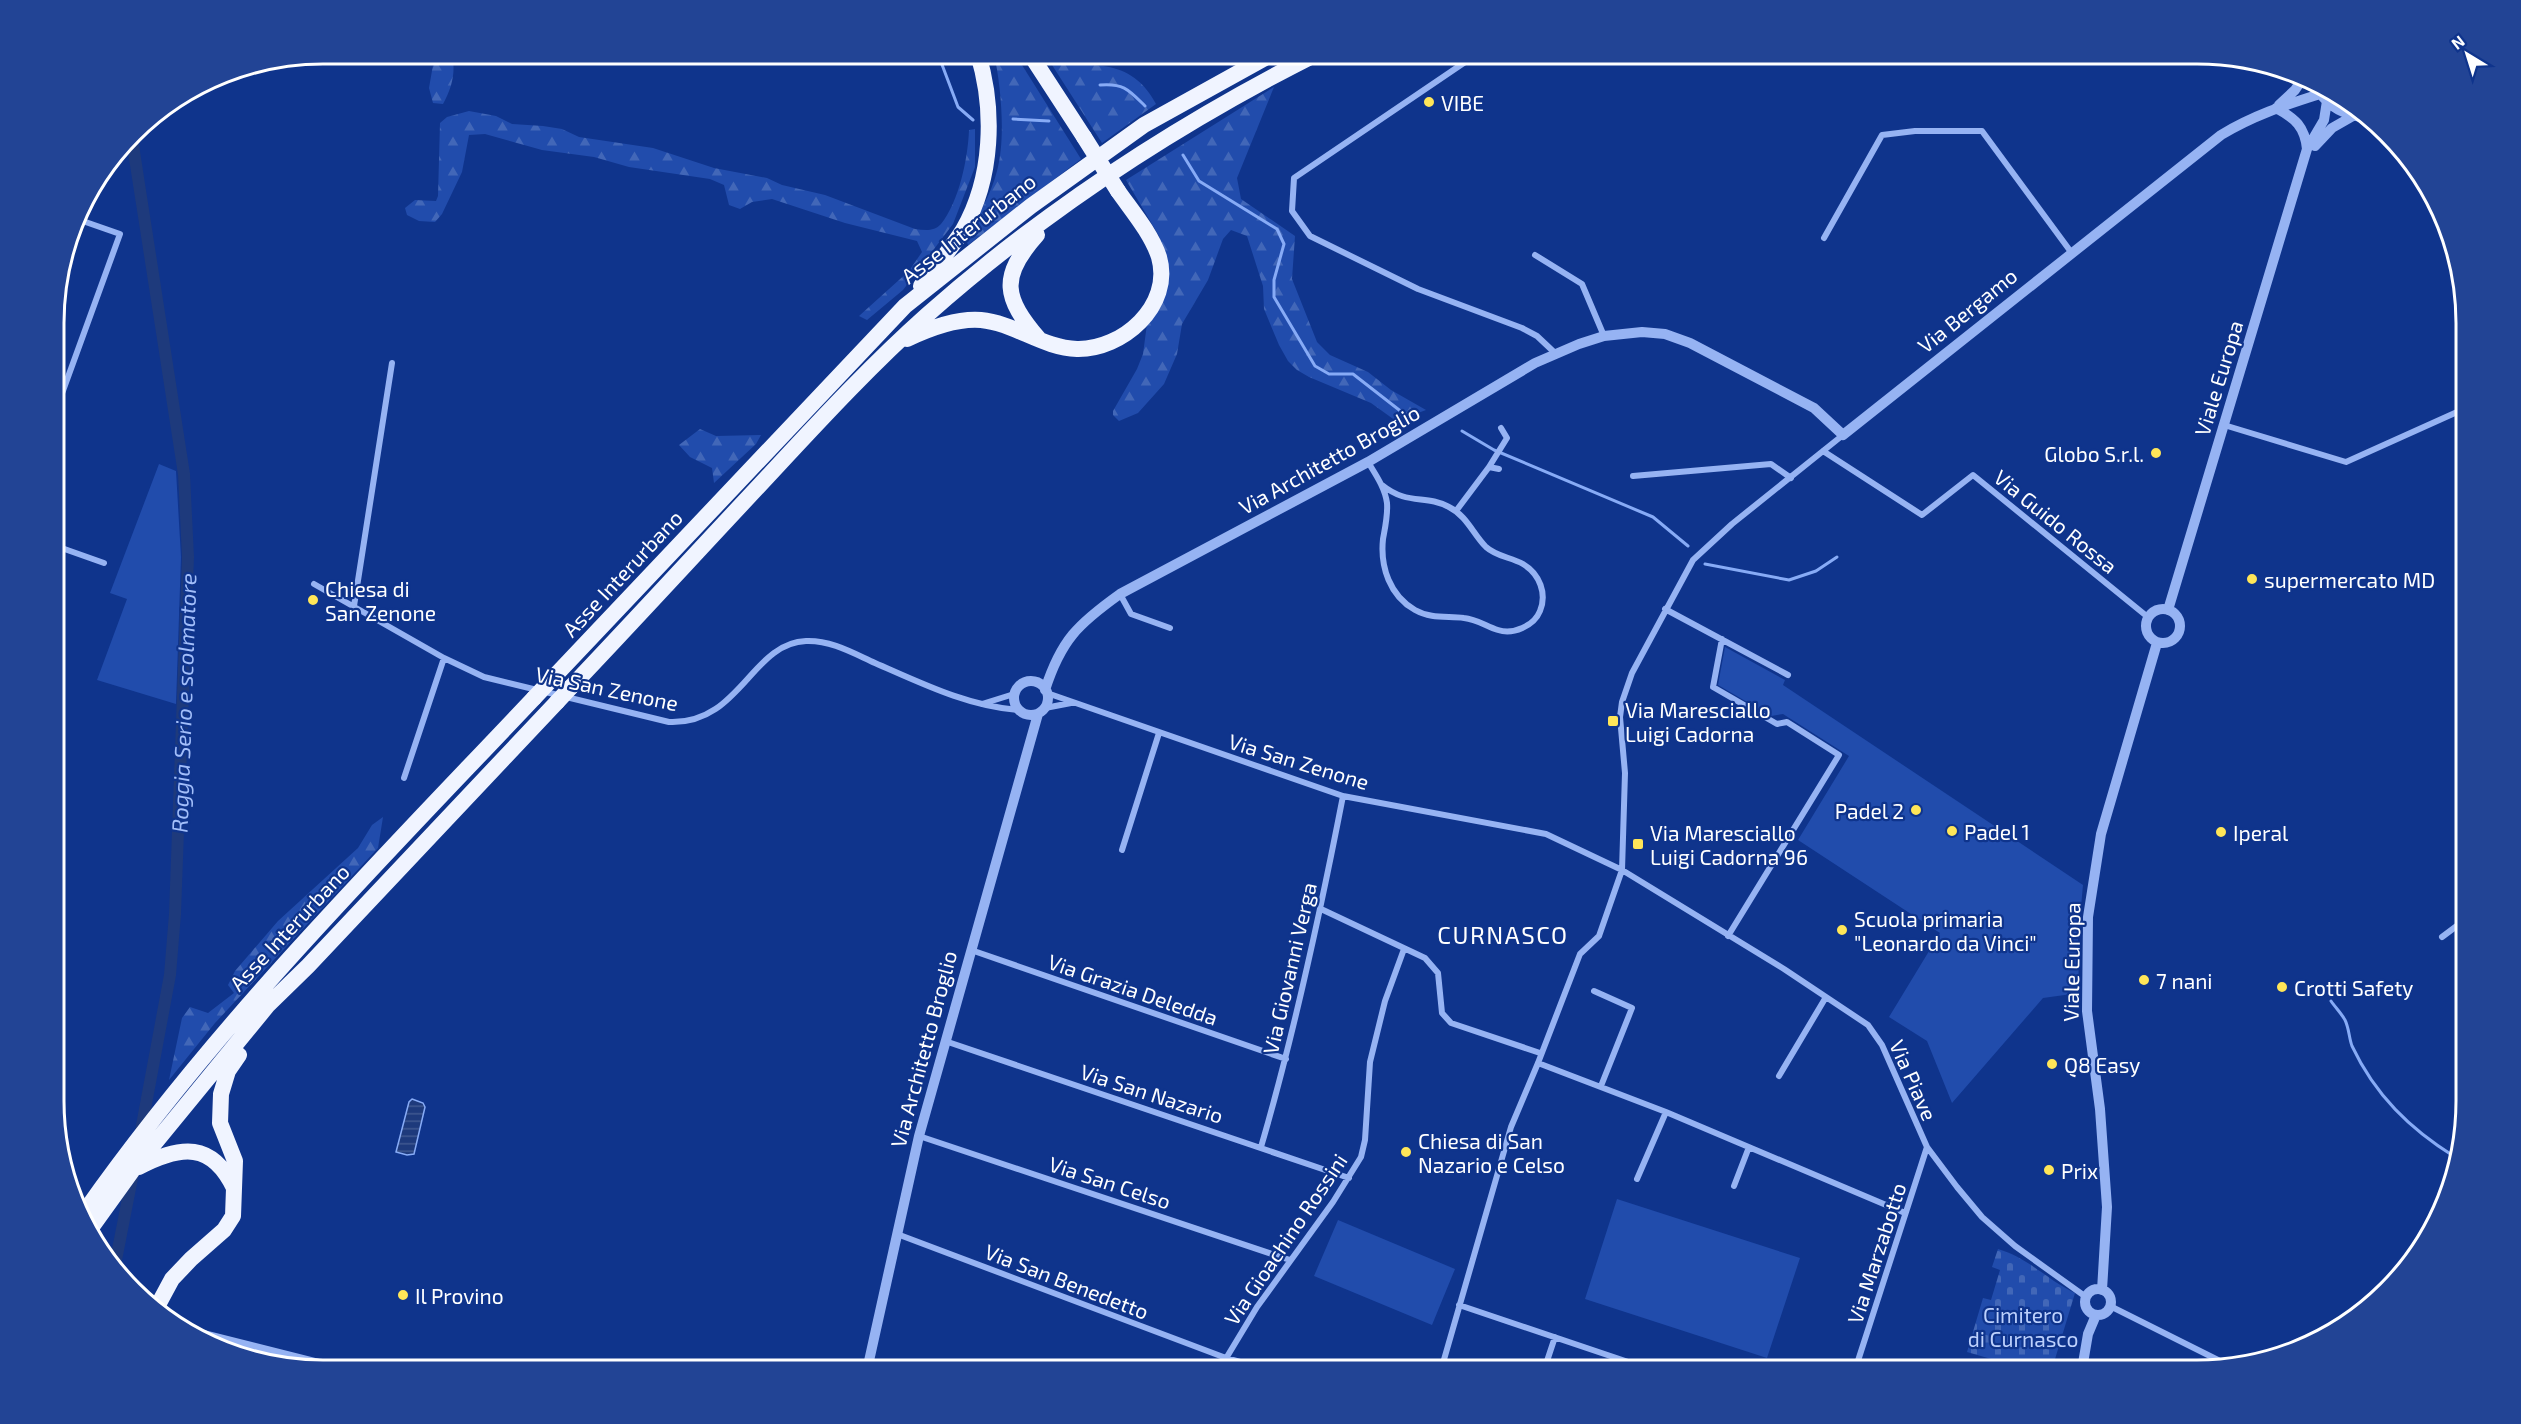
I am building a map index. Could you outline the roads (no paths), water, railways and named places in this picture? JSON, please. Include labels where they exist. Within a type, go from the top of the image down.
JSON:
[{"type":"highway","points":[[905,306],[963,229],[979,193],[989,135],[990,111],[981,64]]},
{"type":"highway","points":[[895,345],[945,325],[980,320],[1039,340],[1077,349],[1095,347],[1114,341],[1133,330],[1150,308],[1160,280],[1159,259],[1148,234],[1037,64]]},
{"type":"highway","name":"Asse Interurbano","points":[[88,1208],[173,1094],[262,1000],[534,698],[905,306],[1031,206],[1106,151],[1144,125],[1254,64]]},
{"type":"highway","points":[[1039,340],[1015,308],[1012,296],[1012,270],[1028,245],[1063,207],[1201,116],[1297,64]]},
{"type":"highway","name":"Asse Interurbano","points":[[95,1222],[262,1000],[308,966],[772,472],[895,345],[995,258],[1063,207]]},
{"type":"highway","points":[[160,1301],[166,1288],[180,1270],[229,1223],[234,1210],[235,1161],[220,1123],[220,1094],[228,1071],[243,1049],[262,1000]]},
{"type":"highway","points":[[132,1171],[167,1155],[191,1152],[210,1156],[225,1170],[235,1189]]},
{"type":"street","points":[[1462,64],[1294,178],[1292,211],[1310,236],[1418,289],[1522,328],[1537,336],[1555,354]]},
{"type":"street","name":"Via Bergamo","points":[[2276,108],[2299,85]]},
{"type":"street","points":[[2323,98],[2338,110],[2348,113]]},
{"type":"street","name":"Via Bergamo","points":[[1665,609],[1693,560],[1732,525],[2071,252],[2221,135],[2241,123],[2276,108],[2323,98]]},
{"type":"street","name":"Viale Europa","points":[[2168,610],[2306,154],[2324,120],[2323,98]]},
{"type":"street","points":[[2276,108],[2294,117],[2302,128],[2306,154]]},
{"type":"street","name":"Viale Europa","points":[[2306,154],[2332,128],[2354,117]]},
{"type":"street","points":[[1824,238],[1882,135],[1915,131],[1982,131],[2071,252]]},
{"type":"street","points":[[64,388],[120,234],[85,222]]},
{"type":"street","points":[[1535,255],[1582,284],[1604,336]]},
{"type":"street","name":"Via Architetto Broglio","points":[[1046,691],[1055,660],[1067,639],[1083,623],[1120,594],[1368,462],[1535,363],[1604,336],[1642,332],[1665,334],[1690,343],[1814,408],[1843,435]]},
{"type":"street","points":[[354,606],[392,363]]},
{"type":"street","points":[[2224,425],[2346,462],[2456,412]]},
{"type":"street","points":[[1456,511],[1462,507],[1497,457],[1507,438],[1501,428]]},
{"type":"street","name":"Via Guido Rossa","points":[[1823,451],[1922,515],[1973,475],[2148,618]]},
{"type":"street","points":[[1368,462],[1382,485],[1388,507],[1382,555],[1384,567],[1395,592],[1404,602],[1427,615],[1476,620],[1505,632],[1531,624],[1539,613],[1543,596],[1540,583],[1533,572],[1524,564],[1498,555],[1487,548],[1456,511],[1432,502],[1401,498],[1382,485]]},
{"type":"street","points":[[1633,476],[1771,464],[1791,477]]},
{"type":"street","points":[[1489,467],[1499,469]]},
{"type":"street","points":[[64,549],[104,563]]},
{"type":"street","name":"Via San Zenone","points":[[314,585],[444,658],[484,677],[669,722],[683,722],[715,711],[769,657],[785,647],[804,641],[831,644],[943,692],[981,704],[1020,712]]},
{"type":"street","points":[[1120,594],[1131,614],[1170,628]]},
{"type":"street","points":[[1444,1360],[1511,1128],[1580,954],[1599,936],[1622,870],[1625,773],[1620,717],[1622,702],[1632,673],[1665,609],[1788,675]]},
{"type":"street","points":[[2157,610],[2168,610],[2178,617],[2179,633],[2168,643],[2157,643],[2150,638],[2147,630],[2148,618],[2157,610]]},
{"type":"street","points":[[1722,639],[1713,687],[1777,724],[1787,722],[1839,755],[1728,936]]},
{"type":"street","name":"Viale Europa","points":[[2102,1290],[2107,1208],[2100,1109],[2087,1011],[2088,917],[2101,834],[2157,643]]},
{"type":"street","points":[[404,778],[444,658]]},
{"type":"street","name":"Via Architetto Broglio","points":[[1032,681],[1055,660]]},
{"type":"street","points":[[981,704],[1014,694],[1021,685],[1032,681],[1046,691],[1047,700],[1042,711],[1020,712],[1015,705],[1014,694]]},
{"type":"street","name":"Via San Zenone","points":[[1046,691],[1071,703],[1343,796],[1546,834],[1622,870]]},
{"type":"street","name":"Via San Zenone","points":[[1042,711],[1071,703]]},
{"type":"street","name":"Via Architetto Broglio","points":[[869,1360],[919,1136],[944,1041],[1029,742],[1042,711]]},
{"type":"street","name":"Via Architetto Broglio","points":[[1020,712],[1029,742]]},
{"type":"street","points":[[1122,850],[1159,733]]},
{"type":"street","name":"Via Giovanni Verga","points":[[1261,1147],[1286,1059],[1321,909],[1343,796]]},
{"type":"street","name":"Via Piave","points":[[1622,870],[1784,969],[1868,1025],[1878,1038],[1927,1146],[1982,1217],[2015,1246],[2086,1297]]},
{"type":"street","points":[[1321,909],[1425,958],[1438,973],[1442,1013],[1451,1023],[1540,1053]]},
{"type":"street","points":[[2442,937],[2456,926]]},
{"type":"street","name":"Via Gioachino Rossini","points":[[1226,1358],[1257,1307],[1361,1158],[1365,1140],[1370,1062],[1385,1001],[1404,949]]},
{"type":"street","name":"Via Grazia Deledda","points":[[970,950],[1286,1059]]},
{"type":"street","points":[[1594,991],[1632,1008],[1601,1086]]},
{"type":"street","points":[[1779,1076],[1826,997]]},
{"type":"street","name":"Via San Nazario","points":[[944,1041],[1349,1178]]},
{"type":"street","points":[[1538,1063],[1666,1112],[1905,1213]]},
{"type":"street","points":[[1637,1179],[1666,1112]]},
{"type":"street","name":"Via San Celso","points":[[919,1136],[1290,1260]]},
{"type":"street","name":"Via Marzabotto","points":[[1858,1360],[1927,1146]]},
{"type":"street","points":[[1734,1186],[1749,1147]]},
{"type":"street","name":"Via San Benedetto","points":[[897,1234],[1233,1360]]},
{"type":"street","points":[[2102,1290],[2108,1294],[2110,1306],[2106,1312],[2096,1315],[2087,1308],[2086,1297],[2091,1291],[2102,1290]]},
{"type":"street","points":[[1459,1305],[1617,1360]]},
{"type":"street","points":[[2110,1306],[2216,1359]]},
{"type":"street","points":[[2084,1360],[2088,1334],[2096,1315]]},
{"type":"street","points":[[1547,1360],[1555,1337]]},
{"type":"street","points":[[225,1340],[292,1357]]},
{"type":"waterway","points":[[942,64],[958,107],[973,120]]},
{"type":"waterway","points":[[1100,85],[1115,85],[1126,89],[1145,106]]},
{"type":"waterway","points":[[1013,119],[1049,121]]},
{"type":"waterway","name":"Roggia Serio e scolmatore","points":[[133,148],[184,474],[188,557],[175,914],[170,975],[140,1136]]},
{"type":"waterway","points":[[1183,155],[1199,181],[1277,229],[1284,244],[1274,280],[1274,297],[1315,366],[1329,374],[1353,374],[1412,420]]},
{"type":"waterway","points":[[1462,431],[1494,450],[1653,517],[1688,546]]},
{"type":"waterway","points":[[1705,564],[1789,580],[1816,571],[1837,557]]},
{"type":"waterway","points":[[2331,1001],[2345,1020],[2352,1046],[2371,1080],[2395,1109],[2423,1135],[2451,1154]]},
{"type":"waterway","name":"Roggia Serio e scolmatore","points":[[117,1256],[133,1173]]},
{"type":"place","name":"VIBE","points":[[1429,102]]},
{"type":"place","name":"Globo S.r.l.","points":[[2156,453]]},
{"type":"place","name":"supermercato MD","points":[[2252,579]]},
{"type":"place","name":"Chiesa di San Zenone","points":[[313,600]]},
{"type":"place","name":"Via Maresciallo Luigi Cadorna","points":[[1613,721]]},
{"type":"place","name":"Padel 2","points":[[1916,810]]},
{"type":"place","name":"Padel 1","points":[[1952,831]]},
{"type":"place","name":"Iperal","points":[[2221,832]]},
{"type":"place","name":"Via Maresciallo Luigi Cadorna 96","points":[[1638,844]]},
{"type":"place","name":"Scuola primaria \"Leonardo da Vinci\"","points":[[1842,930]]},
{"type":"place","name":"7 nani","points":[[2144,980]]},
{"type":"place","name":"Crotti Safety","points":[[2282,987]]},
{"type":"place","name":"Q8 Easy","points":[[2052,1064]]},
{"type":"place","name":"Chiesa di San Nazario e Celso","points":[[1406,1152]]},
{"type":"place","name":"Prix","points":[[2049,1170]]},
{"type":"place","name":"Il Provino","points":[[403,1295]]},
{"type":"district","name":"CURNASCO","points":[[1503,934]]},
{"type":"park label","name":"Cimitero di Curnasco","points":[[2023,1326]]}]
